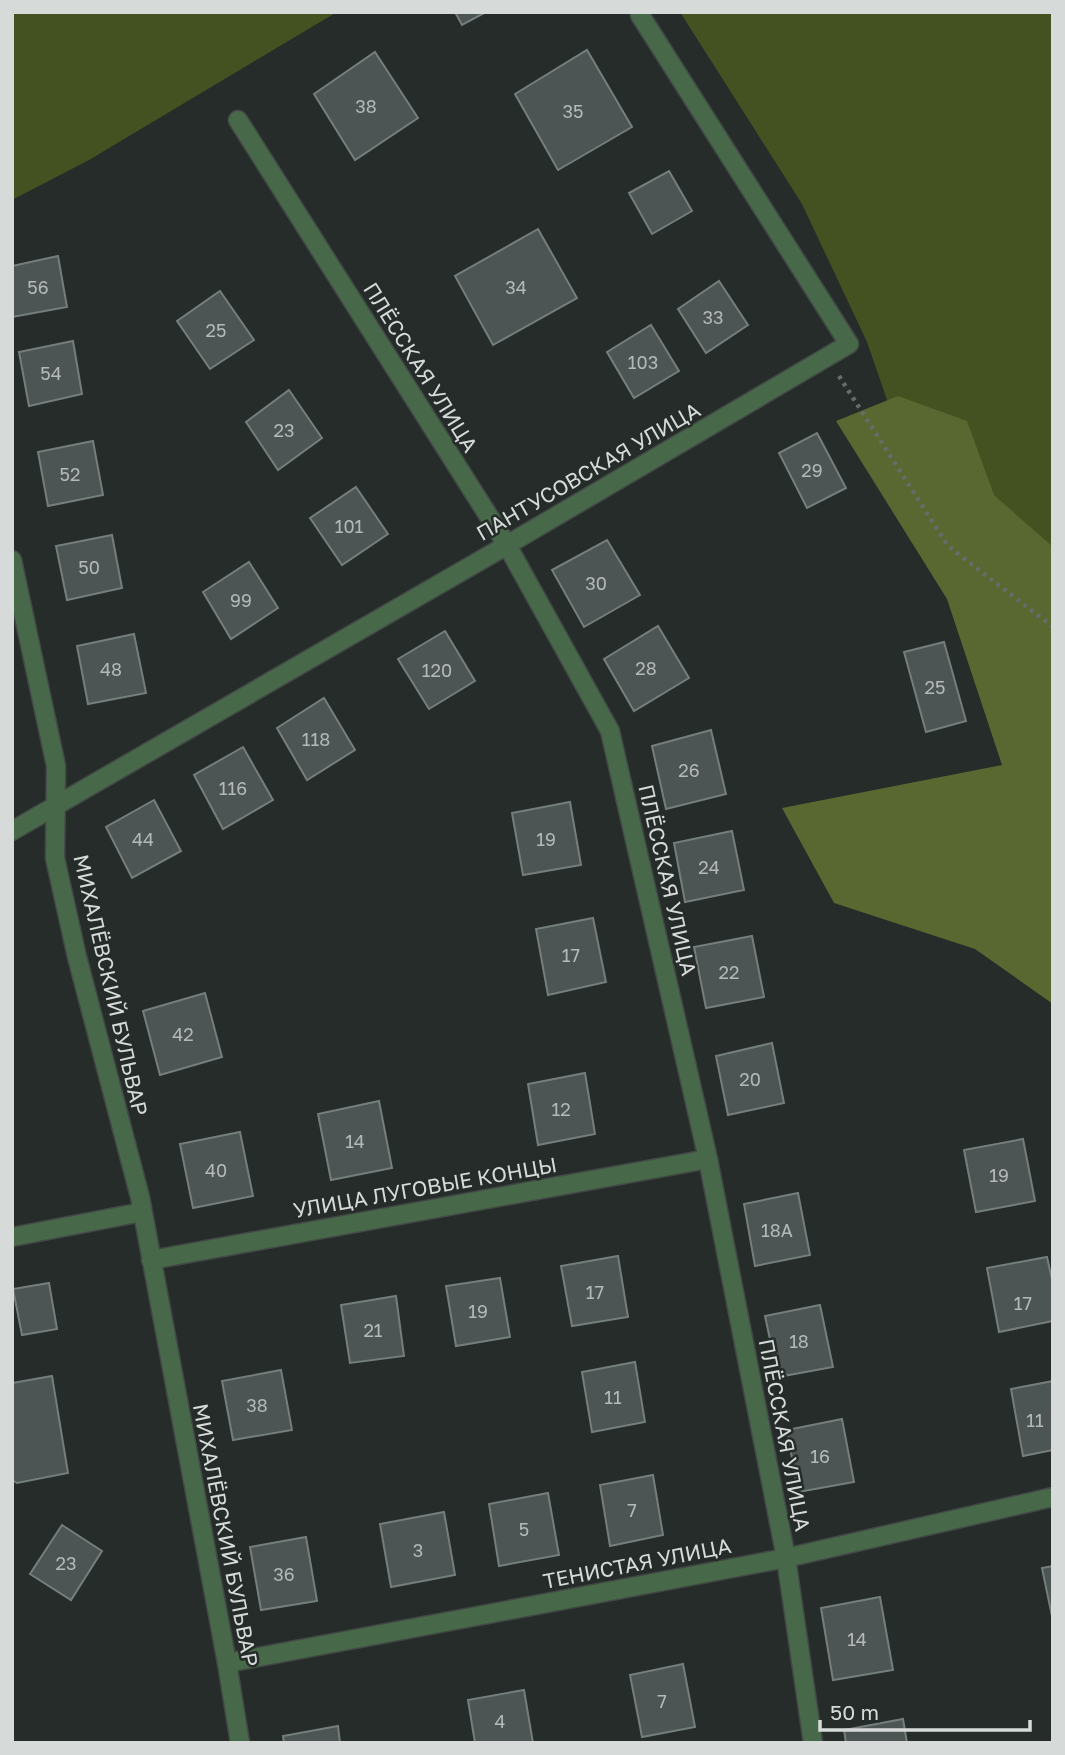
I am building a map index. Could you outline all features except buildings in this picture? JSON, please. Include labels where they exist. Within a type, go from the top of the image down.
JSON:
[{"type":"street","name":"ПАНТУСОВСКАЯ УЛИЦА","points":[[12,831],[849,344],[640,15]]},
{"type":"street","name":"ПЛЁССКАЯ УЛИЦА","points":[[237,120],[507,545],[610,731],[708,1159],[786,1558],[813,1743]]},
{"type":"street","name":"МИХАЛЁВСКИЙ БУЛЬВАР","points":[[12,560],[57,766],[55,858],[77,957],[142,1212],[240,1743]]},
{"type":"street","name":"УЛИЦА ЛУГОВЫЕ КОНЦЫ","points":[[151,1260],[708,1159]]},
{"type":"street","points":[[12,1237],[142,1212]]},
{"type":"street","name":"ТЕНИСТАЯ УЛИЦА","points":[[227,1663],[786,1558],[1053,1497]]},
{"type":"path","points":[[827,357],[948,546],[1053,627]]},
{"type":"green space","points":[[12,12],[337,12],[89,160],[12,200]]},
{"type":"green space","points":[[680,12],[1053,12],[1053,881],[867,342],[802,204]]},
{"type":"green space","points":[[898,396],[967,421],[994,495],[1053,547],[1053,1004],[975,949],[834,903],[782,808],[1002,765],[947,599],[836,421]]}]
